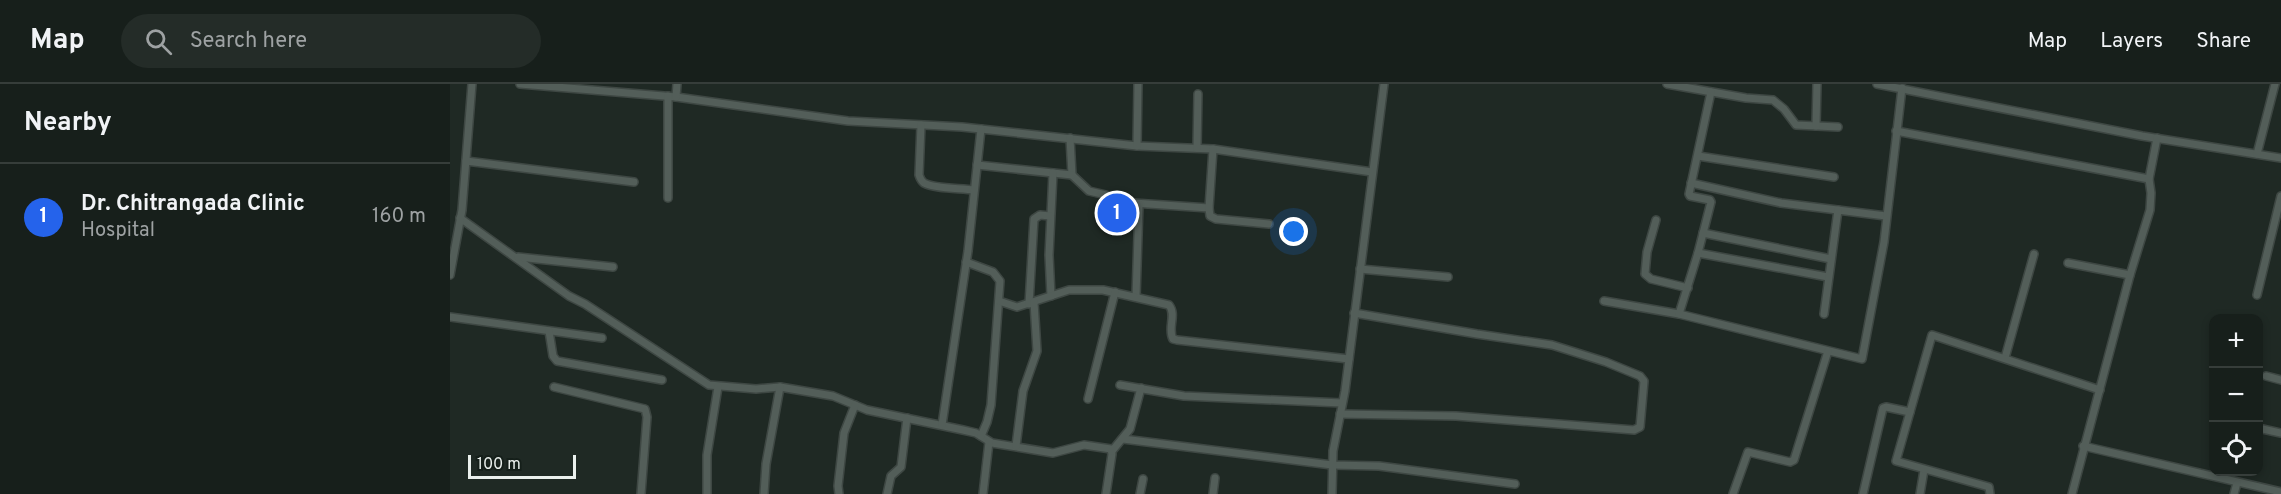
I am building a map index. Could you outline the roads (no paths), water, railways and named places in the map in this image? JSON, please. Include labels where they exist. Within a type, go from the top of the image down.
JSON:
[{"type":"street","points":[[450,275],[460,218],[472,84]]},
{"type":"street","points":[[520,84],[672,97],[848,121],[981,129],[1137,146],[1213,149],[1372,172]]},
{"type":"street","points":[[668,198],[672,97],[677,84]]},
{"type":"street","points":[[1137,146],[1138,84]]},
{"type":"street","points":[[1332,494],[1332,451],[1349,359],[1384,84]]},
{"type":"street","points":[[1667,84],[1773,100],[1796,125],[1838,127]]},
{"type":"street","points":[[1816,126],[1817,84]]},
{"type":"street","points":[[1877,84],[2157,138],[2281,158]]},
{"type":"street","points":[[2258,154],[2276,84]]},
{"type":"street","points":[[1604,302],[1679,314],[1861,360],[1864,357],[1884,242],[1902,88]]},
{"type":"street","points":[[1679,314],[1711,202],[1690,196],[1711,92]]},
{"type":"street","points":[[1197,148],[1198,94]]},
{"type":"street","points":[[921,125],[920,179],[931,185],[974,190]]},
{"type":"street","points":[[942,425],[966,262],[981,129]]},
{"type":"street","points":[[1896,131],[2149,179]]},
{"type":"street","points":[[1070,138],[1072,175]]},
{"type":"street","points":[[2072,494],[2083,446],[2150,210],[2149,179],[2157,138]]},
{"type":"street","points":[[1213,149],[1209,208],[1212,218],[1269,224]]},
{"type":"street","points":[[1698,156],[1834,177]]},
{"type":"street","points":[[466,161],[634,182]]},
{"type":"street","points":[[977,165],[1072,175],[1089,191],[1106,195],[1118,202],[1209,208]]},
{"type":"street","points":[[1051,296],[1049,255],[1053,173]]},
{"type":"street","points":[[1691,183],[1781,203],[1886,216]]},
{"type":"street","points":[[2257,295],[2281,196]]},
{"type":"street","points":[[1136,297],[1139,204]]},
{"type":"street","points":[[1824,315],[1838,210]]},
{"type":"street","points":[[1016,446],[1023,392],[1037,351],[1031,303],[1034,219],[1040,215],[1050,216]]},
{"type":"street","points":[[460,218],[569,296],[593,309],[703,382],[718,387],[756,389],[780,387],[833,396],[855,405],[981,436],[989,442],[1053,453],[1084,446],[1112,451]]},
{"type":"street","points":[[1656,220],[1647,252],[1645,274],[1651,279],[1688,288]]},
{"type":"street","points":[[1703,233],[1831,259]]},
{"type":"street","points":[[1698,253],[1828,277]]},
{"type":"street","points":[[2005,358],[2034,254]]},
{"type":"street","points":[[515,256],[613,267]]},
{"type":"street","points":[[966,262],[998,275],[1000,281],[991,405],[981,436]]},
{"type":"street","points":[[2068,263],[2130,275]]},
{"type":"street","points":[[1360,269],[1448,277]]},
{"type":"street","points":[[999,301],[1017,307],[1069,290],[1115,292],[1171,307],[1170,334],[1173,339],[1349,359]]},
{"type":"street","points":[[1088,399],[1115,292]]},
{"type":"street","points":[[1340,414],[1456,416],[1634,430],[1640,427],[1644,381],[1640,376],[1606,362],[1552,345],[1354,313]]},
{"type":"street","points":[[450,317],[602,338]]},
{"type":"street","points":[[549,331],[553,356],[557,361],[662,380]]},
{"type":"street","points":[[1990,494],[1989,487],[1896,461],[1932,335],[2100,390]]},
{"type":"street","points":[[1733,494],[1748,452],[1790,462],[1794,460],[1828,351]]},
{"type":"street","points":[[2266,376],[2281,380]]},
{"type":"street","points":[[1120,385],[1184,396],[1342,403]]},
{"type":"street","points":[[554,387],[645,409],[647,417],[641,494]]},
{"type":"street","points":[[707,494],[707,455],[718,387]]},
{"type":"street","points":[[764,494],[766,464],[780,387]]},
{"type":"street","points":[[1106,494],[1112,451],[1131,429],[1141,388]]},
{"type":"street","points":[[839,494],[844,433],[855,405]]},
{"type":"street","points":[[1863,494],[1883,408],[1910,412]]},
{"type":"street","points":[[887,494],[891,476],[901,467],[907,418]]},
{"type":"street","points":[[2263,429],[2281,433]]},
{"type":"street","points":[[1123,439],[1332,465],[1379,466],[1515,484]]},
{"type":"street","points":[[983,494],[989,442]]},
{"type":"street","points":[[2083,446],[2281,492]]},
{"type":"street","points":[[1920,494],[1924,470]]},
{"type":"street","points":[[1214,494],[1215,478]]},
{"type":"street","points":[[1140,494],[1143,479]]},
{"type":"street","points":[[2234,494],[2237,483]]},
{"type":"place","name":"Dr. Chitrangada Clinic","points":[[1117,213]]}]
